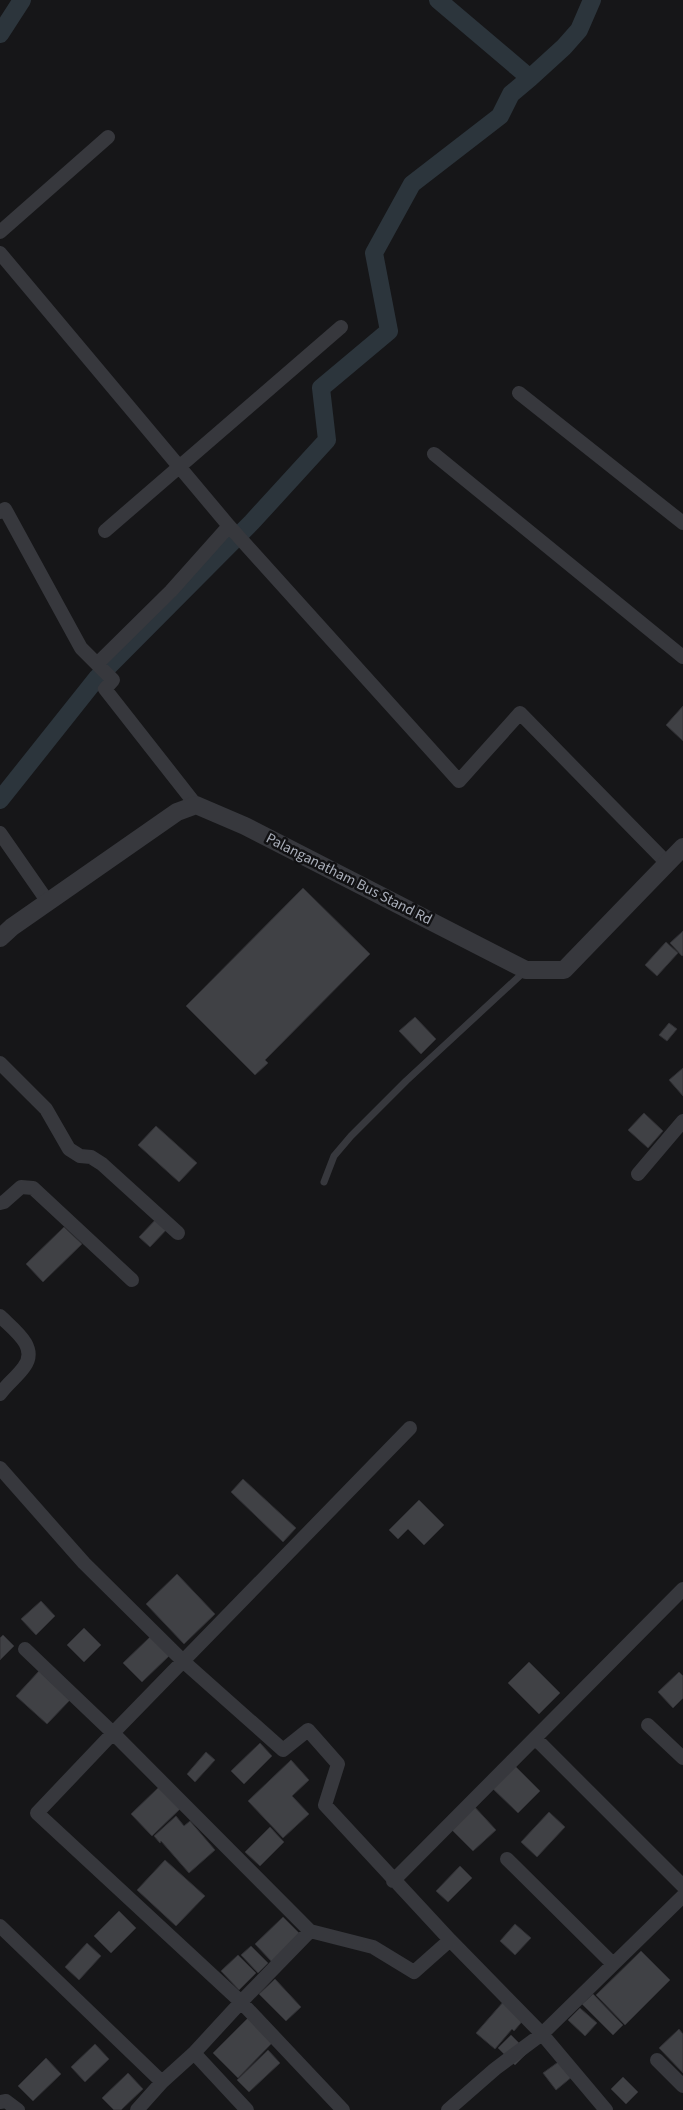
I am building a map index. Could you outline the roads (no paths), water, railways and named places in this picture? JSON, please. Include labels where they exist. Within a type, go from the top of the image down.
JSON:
[{"type":"street","points":[[0,232],[108,137]]},
{"type":"street","points":[[0,253],[229,526],[459,781],[520,713],[667,863]]},
{"type":"street","points":[[106,531],[341,327]]},
{"type":"street","points":[[519,393],[683,523]]},
{"type":"street","points":[[434,454],[683,657]]},
{"type":"street","points":[[0,938],[12,927],[177,812],[196,805],[105,689],[113,680],[81,648],[2,507]]},
{"type":"street","points":[[98,664],[170,591],[229,526]]},
{"type":"street","name":"Palanganatham Bus Stand Rd","points":[[196,805],[246,826],[526,970],[564,970],[683,847]]},
{"type":"street","points":[[0,833],[48,902]]},
{"type":"street","points":[[0,1063],[46,1109],[69,1149],[80,1156],[91,1156],[102,1164],[178,1233]]},
{"type":"street","points":[[638,1174],[683,1120]]},
{"type":"street","points":[[0,1203],[4,1202],[21,1187],[33,1188],[132,1280]]},
{"type":"street","points":[[0,1316],[24,1340],[29,1355],[24,1366],[0,1394]]},
{"type":"street","points":[[342,2110],[241,2002],[38,1813],[113,1733],[410,1428]]},
{"type":"street","points":[[0,1468],[84,1563],[184,1662],[283,1750],[308,1730],[338,1764],[325,1805],[393,1881],[542,2034],[606,2110]]},
{"type":"street","points":[[393,1881],[683,1589]]},
{"type":"street","points":[[25,1649],[113,1733],[310,1931],[373,1947],[414,1972],[450,1940]]},
{"type":"street","points":[[648,1725],[683,1758]]},
{"type":"street","points":[[535,1738],[683,1886]]},
{"type":"street","points":[[507,1859],[613,1964]]},
{"type":"street","points":[[448,2110],[495,2069],[542,2034],[683,1896]]},
{"type":"street","points":[[0,1926],[162,2082]]},
{"type":"street","points":[[137,2110],[310,1931]]},
{"type":"street","points":[[194,2053],[247,2110]]},
{"type":"street","points":[[657,2060],[683,2086]]},
{"type":"street","points":[[0,2102],[6,2101],[18,2110]]},
{"type":"lane","points":[[324,1182],[334,1156],[351,1136],[406,1081],[526,970]]},
{"type":"waterway","points":[[0,34],[22,0]]},
{"type":"waterway","points":[[438,0],[530,78],[564,47],[579,30],[592,0]]},
{"type":"waterway","points":[[0,800],[97,678],[252,522],[327,440],[321,388],[389,331],[374,253],[412,184],[500,116],[511,94],[530,78]]}]
